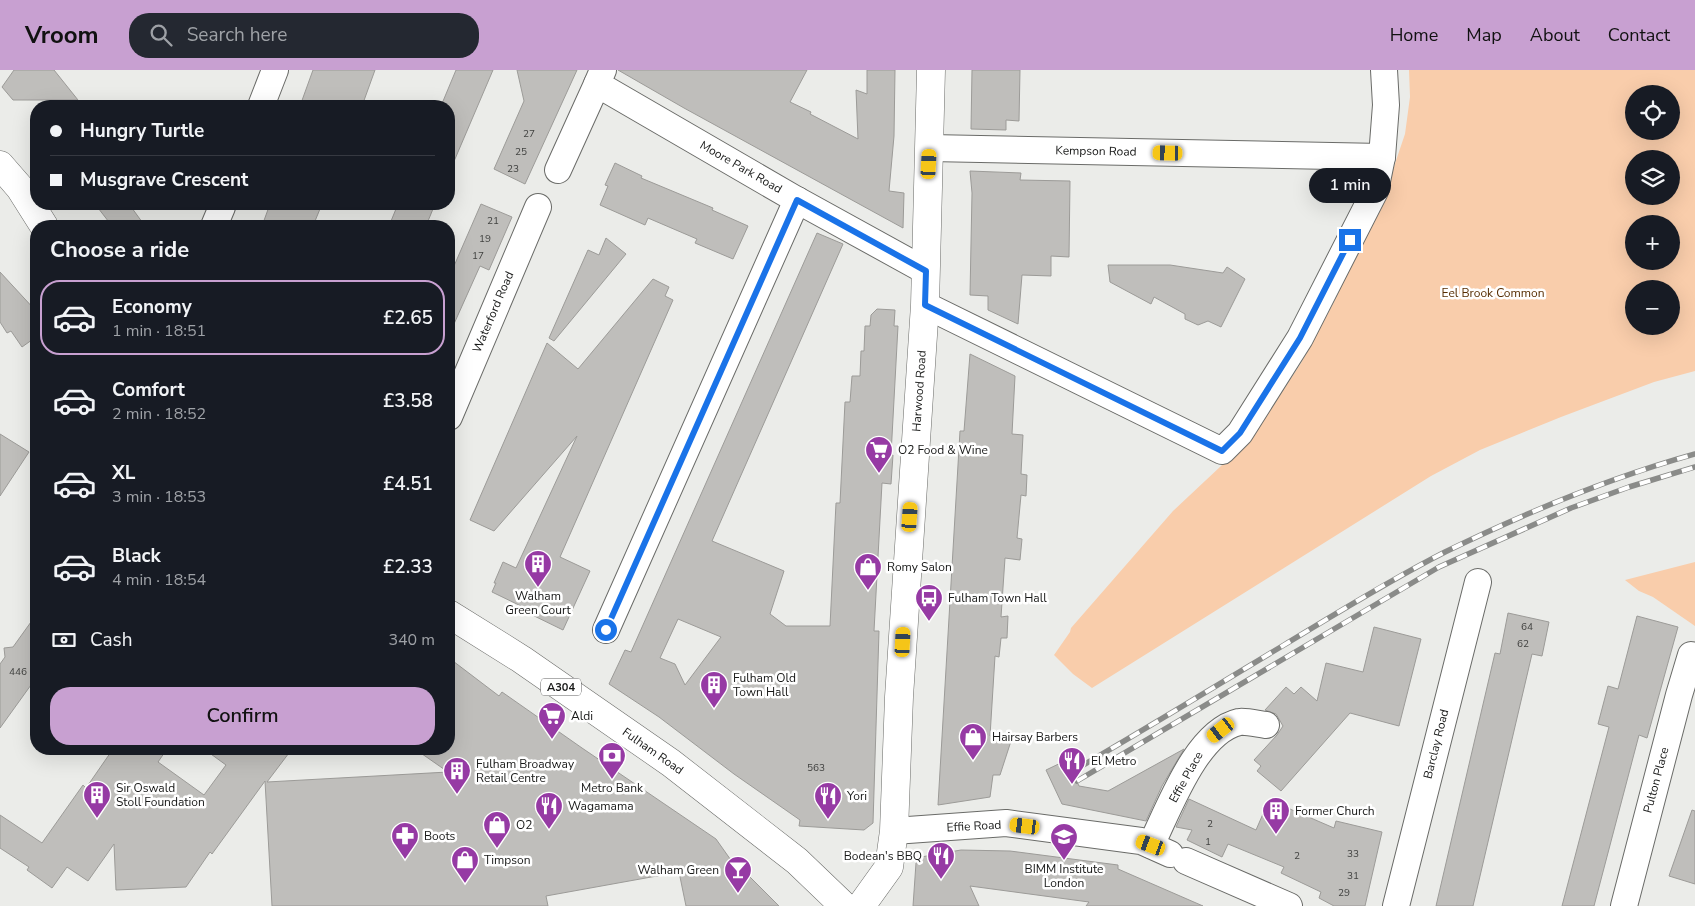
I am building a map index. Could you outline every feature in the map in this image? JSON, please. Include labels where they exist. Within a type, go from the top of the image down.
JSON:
[{"type":"main road","name":"Harwood Road","points":[[861,906],[889,867],[894,832],[899,697],[925,305],[931,70]]},
{"type":"main road","points":[[0,165],[20,188],[30,204]]},
{"type":"main road","name":"Fulham Road","points":[[455,618],[522,659],[671,763],[797,861],[844,906]]},
{"type":"street","points":[[263,100],[275,70]]},
{"type":"street","points":[[925,305],[1222,451],[1240,433],[1300,338],[1375,191],[1382,157],[1386,104],[1384,70]]},
{"type":"street","points":[[558,170],[600,77]]},
{"type":"street","name":"Moore Park Road","points":[[600,77],[797,200],[926,271]]},
{"type":"street","name":"Kempson Road","points":[[930,148],[1382,157]]},
{"type":"street","points":[[606,630],[797,200]]},
{"type":"street","name":"Waterford Road","points":[[455,402],[538,207]]},
{"type":"street","name":"Barclay Road","points":[[1396,906],[1478,582]]},
{"type":"street","name":"Pulton Place","points":[[1624,906],[1676,705],[1691,655]]},
{"type":"street","name":"Effie Place","points":[[1169,853],[1191,763],[1207,741],[1221,730],[1240,722],[1266,725]]},
{"type":"street","name":"Effie Road","points":[[894,832],[1006,824],[1141,841],[1289,906]]},
{"type":"green space","name":"Eel Brook Common","points":[[1409,70],[1695,70],[1695,371],[1654,382],[1480,450],[1431,476],[1092,688],[1073,674],[1054,655],[1071,628],[1173,511],[1253,436],[1301,363],[1333,304],[1384,196],[1405,134],[1410,97]]},
{"type":"green space","points":[[1695,562],[1695,626],[1653,597],[1639,591],[1625,580]]},
{"type":"building","points":[[14,70],[54,70],[78,100],[13,100],[2,87]]},
{"type":"building","points":[[313,70],[375,70],[364,100],[302,100]]},
{"type":"building","points":[[456,70],[493,70],[455,159],[455,100],[444,100]]},
{"type":"building","points":[[517,70],[577,70],[525,184],[494,169],[524,101]]},
{"type":"building","points":[[618,70],[807,70],[790,102],[858,139],[856,90],[867,94],[867,70],[895,70],[894,136],[889,191],[904,193],[903,228],[684,108]]},
{"type":"building","points":[[972,70],[1020,70],[1019,121],[1006,120],[1006,130],[971,129]]},
{"type":"building","points":[[615,163],[642,176],[641,178],[713,208],[712,210],[748,226],[733,259],[695,243],[697,239],[648,218],[645,225],[600,205],[608,186],[605,185]]},
{"type":"building","points":[[970,171],[1021,173],[1020,180],[1070,181],[1069,257],[1051,256],[1051,276],[1022,275],[1018,324],[988,310],[988,296],[970,295],[972,193]]},
{"type":"building","points":[[481,204],[512,217],[489,270],[480,266],[455,322],[455,264]]},
{"type":"building","points":[[100,210],[133,210],[141,220],[107,220]]},
{"type":"building","points":[[268,210],[320,210],[315,220],[264,220]]},
{"type":"building","points":[[396,210],[433,210],[428,220],[391,220]]},
{"type":"building","points":[[817,233],[843,244],[712,541],[784,571],[770,614],[786,626],[830,626],[836,503],[840,503],[845,402],[850,402],[852,376],[860,376],[865,326],[870,326],[871,315],[877,309],[895,310],[894,326],[898,326],[891,455],[893,455],[891,484],[882,483],[874,631],[879,631],[873,823],[864,830],[799,826],[800,820],[734,774],[659,717],[609,684],[625,650],[631,652]],"holes":[[[678,619],[721,637],[685,685],[675,664],[660,658]]]},
{"type":"building","points":[[606,238],[626,254],[554,341],[549,338],[588,250],[599,255]]},
{"type":"building","points":[[1108,265],[1170,265],[1223,273],[1227,267],[1245,279],[1221,327],[1208,321],[1198,325],[1185,319],[1185,314],[1154,297],[1151,304],[1110,282]]},
{"type":"building","points":[[0,272],[30,304],[30,341],[22,347],[11,331],[7,333],[0,322]]},
{"type":"building","points":[[653,279],[669,287],[665,296],[673,300],[560,557],[590,571],[563,630],[522,610],[523,607],[492,592],[503,562],[516,568],[577,436],[494,531],[470,520],[547,343],[578,369]]},
{"type":"building","points":[[970,354],[1015,376],[1012,434],[1023,435],[1021,474],[1027,475],[1026,496],[1021,495],[1017,538],[1022,539],[1020,560],[1005,558],[1001,617],[1008,616],[1007,638],[1001,638],[999,657],[995,656],[990,736],[1012,738],[1000,775],[993,775],[990,797],[938,805],[960,431],[964,431]]},
{"type":"building","points":[[0,434],[29,452],[0,496]]},
{"type":"building","points":[[1508,613],[1549,622],[1542,656],[1532,654],[1473,906],[1436,906],[1495,653],[1500,654]]},
{"type":"building","points":[[1637,616],[1678,627],[1647,738],[1639,735],[1594,906],[1562,906],[1609,727],[1598,724],[1608,686],[1618,689]]},
{"type":"building","points":[[30,623],[30,686],[0,728],[0,664],[5,657],[4,648],[13,647]]},
{"type":"building","points":[[1374,627],[1421,639],[1399,726],[1350,713],[1281,791],[1257,771],[1261,766],[1254,760],[1283,726],[1276,714],[1265,710],[1286,687],[1294,694],[1301,687],[1317,701],[1326,663],[1363,672]]},
{"type":"building","name":"Fulham Broadway Retail Centre","points":[[455,663],[499,696],[502,692],[716,839],[745,880],[749,876],[779,906],[686,906],[679,872],[546,896],[548,906],[272,906],[265,781],[212,854],[210,852],[186,887],[116,890],[114,844],[88,881],[67,867],[52,888],[27,870],[29,867],[0,848],[0,815],[42,843],[83,785],[86,788],[109,755],[163,755],[158,762],[204,795],[226,765],[212,755],[287,755],[267,782],[448,772],[424,755],[455,755]]},
{"type":"building","points":[[1184,749],[1162,786],[1146,821],[1062,804],[1046,770],[1067,760],[1079,786],[1108,791]]},
{"type":"building","points":[[1189,799],[1256,830],[1269,800],[1334,828],[1336,821],[1382,832],[1365,906],[1334,906],[1319,898],[1321,892],[1281,873],[1284,867],[1228,844],[1222,857],[1187,840],[1192,830],[1176,827]]},
{"type":"building","points":[[1692,810],[1695,811],[1695,884],[1669,876]]},
{"type":"building","points":[[961,850],[1010,851],[1118,865],[1118,869],[1203,906],[1086,906],[1089,902],[970,886],[979,906],[913,906],[916,863],[921,857]]},
{"type":"railway","points":[[1073,771],[1364,597],[1445,552],[1568,497],[1631,474],[1695,454]]},
{"type":"railway","points":[[1077,781],[1439,567],[1571,508],[1629,487],[1695,467]]},
{"type":"place","name":"O2 Food & Wine","points":[[879,474]]},
{"type":"place","name":"Walham Green Court","points":[[538,588]]},
{"type":"place","name":"Romy Salon","points":[[868,591]]},
{"type":"place","name":"Fulham Town Hall","points":[[929,622]]},
{"type":"place","name":"Fulham Old Town Hall","points":[[714,709]]},
{"type":"place","name":"Aldi","points":[[552,740]]},
{"type":"place","name":"Hairsay Barbers","points":[[973,761]]},
{"type":"place","name":"Metro Bank","points":[[612,780]]},
{"type":"place","name":"El Metro","points":[[1072,785]]},
{"type":"place","name":"Fulham Broadway Retail Centre","points":[[457,795]]},
{"type":"place","name":"Sir Oswald Stoll Foundation","points":[[97,819]]},
{"type":"place","name":"Yori","points":[[828,820]]},
{"type":"place","name":"Wagamama","points":[[549,830]]},
{"type":"place","name":"Former Church","points":[[1276,835]]},
{"type":"place","name":"O2","points":[[497,849]]},
{"type":"place","name":"Boots","points":[[405,860]]},
{"type":"place","name":"BIMM Institute London","points":[[1064,861]]},
{"type":"place","name":"Bodean's BBQ","points":[[941,880]]},
{"type":"place","name":"Timpson","points":[[465,884]]},
{"type":"place","name":"Walham Green","points":[[738,894]]},
{"type":"route","points":[[606,630],[797,200],[926,271],[925,305],[1222,451],[1240,433],[1300,338],[1350,240]]}]
